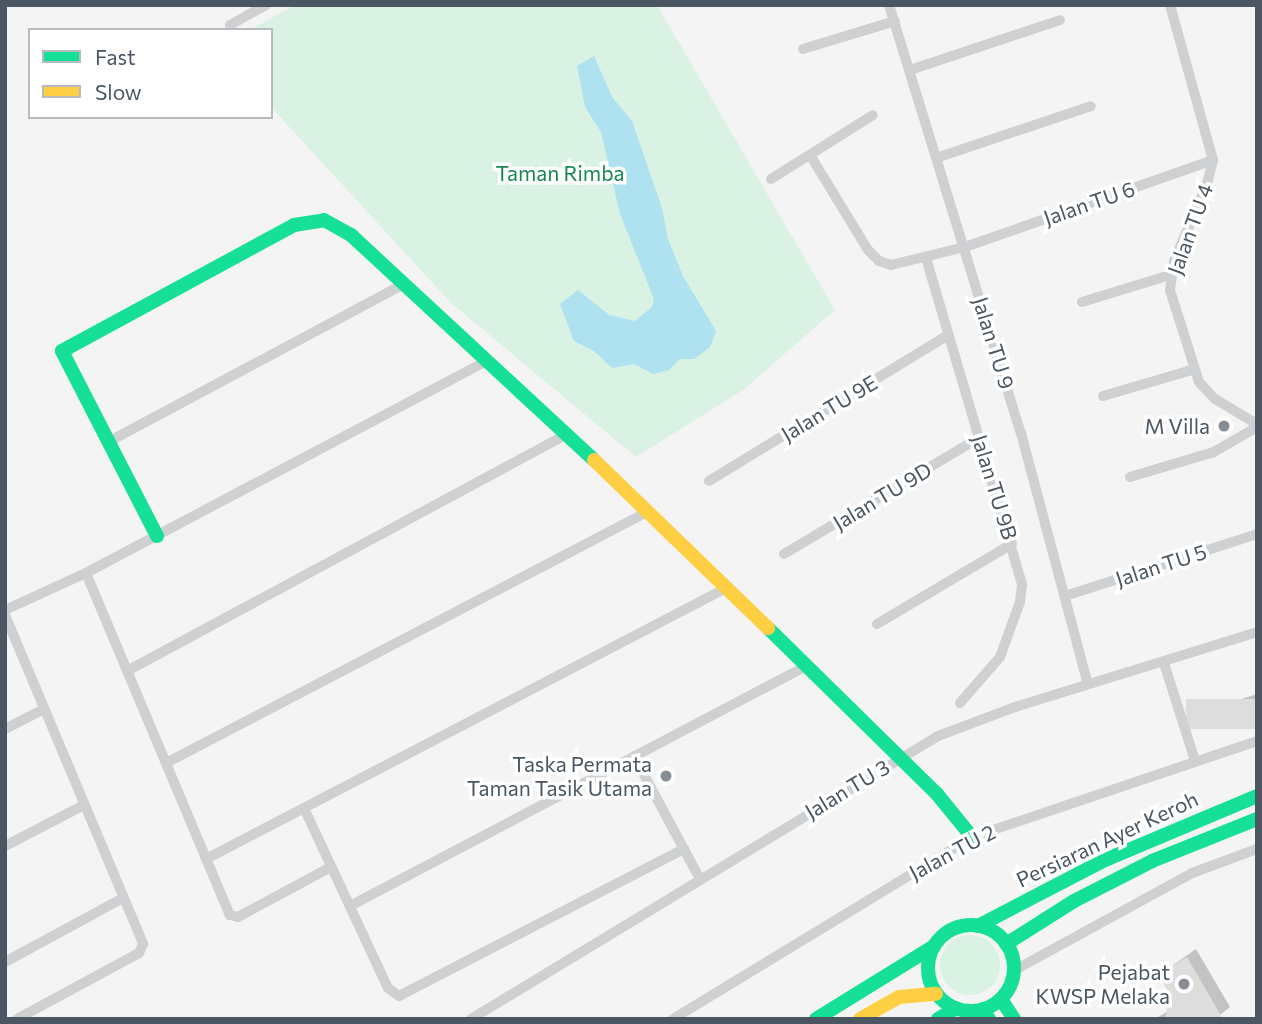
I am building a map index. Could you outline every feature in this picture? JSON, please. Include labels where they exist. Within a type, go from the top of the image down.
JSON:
[{"type":"street","points":[[230,25],[266,5]]},
{"type":"street","name":"Jalan TU 9","points":[[889,5],[939,157],[1088,684]]},
{"type":"street","name":"Jalan TU 4","points":[[1170,5],[1213,160],[1170,275],[1170,290],[1192,370],[1215,399],[1257,425]]},
{"type":"street","points":[[911,70],[1060,20]]},
{"type":"street","points":[[803,49],[895,21]]},
{"type":"street","points":[[939,157],[1091,106]]},
{"type":"street","points":[[771,179],[873,115]]},
{"type":"street","name":"Jalan TU 6","points":[[810,155],[879,261],[898,264],[965,247],[1213,160]]},
{"type":"street","points":[[157,536],[62,351],[294,225],[324,220],[338,225],[567,434],[728,587],[956,814],[972,837]]},
{"type":"street","name":"Jalan TU 9B","points":[[926,258],[1022,585],[1010,634],[1000,657],[960,703]]},
{"type":"street","points":[[1082,302],[1170,275]]},
{"type":"street","points":[[108,442],[404,284]]},
{"type":"street","name":"Jalan TU 9E","points":[[709,481],[948,335]]},
{"type":"street","points":[[17,1019],[139,953],[141,934],[123,898],[5,613],[157,536],[486,361]]},
{"type":"street","points":[[1103,396],[1192,370]]},
{"type":"street","points":[[1130,477],[1214,452],[1257,425]]},
{"type":"street","points":[[127,671],[567,434]]},
{"type":"street","name":"Jalan TU 9D","points":[[784,554],[980,437]]},
{"type":"street","points":[[166,763],[649,511]]},
{"type":"street","name":"Jalan TU 5","points":[[1065,596],[1257,534]]},
{"type":"street","points":[[877,624],[1012,544]]},
{"type":"street","points":[[86,573],[233,918],[331,867]]},
{"type":"street","points":[[206,859],[728,587]]},
{"type":"street","name":"Jalan TU 3","points":[[471,1019],[899,757],[962,727],[1088,684],[1164,663],[1257,632]]},
{"type":"street","points":[[1164,663],[1195,761]]},
{"type":"street","points":[[350,906],[808,665]]},
{"type":"street","points":[[5,729],[44,709]]},
{"type":"street","name":"Jalan TU 2","points":[[673,1019],[972,837],[1257,741]]},
{"type":"street","points":[[634,756],[700,879]]},
{"type":"street","name":"Persiaran Ayer Keroh","points":[[978,926],[1105,860],[1257,796]]},
{"type":"street","points":[[5,846],[84,805]]},
{"type":"street","points":[[304,808],[388,989],[399,996],[684,849]]},
{"type":"street","name":"Persiaran Ayer Keroh","points":[[1006,944],[1074,901],[1152,861],[1257,819]]},
{"type":"street","points":[[1013,971],[1192,873],[1257,849]]},
{"type":"street","points":[[5,962],[123,898]]},
{"type":"street","points":[[816,1019],[934,946],[953,929],[978,926],[1006,944],[1013,971],[1001,999],[986,1014],[956,1009],[936,993],[928,970],[934,946]]},
{"type":"street","points":[[860,1019],[899,998],[936,993]]},
{"type":"street","points":[[1001,999],[1014,1019]]},
{"type":"street","points":[[938,1019],[956,1009]]},
{"type":"green space","name":"Taman Rimba","points":[[295,5],[657,5],[835,310],[743,390],[636,457],[451,303],[273,109],[273,28],[254,28]]},
{"type":"green space","points":[[970,935],[987,940],[995,948],[1000,965],[995,982],[987,990],[970,995],[953,990],[945,982],[940,965],[945,948],[953,940]]},
{"type":"water","points":[[594,56],[612,97],[632,121],[662,208],[668,239],[683,276],[716,331],[710,347],[694,359],[680,359],[669,370],[653,374],[634,364],[612,368],[594,351],[574,341],[560,304],[578,290],[609,315],[635,321],[652,307],[654,299],[620,214],[601,132],[585,107],[577,66]]},
{"type":"building","points":[[1186,699],[1257,699],[1257,729],[1186,729]]},
{"type":"building","name":"Pejabat KWSP Melaka","points":[[1187,957],[1223,1019],[1165,1019],[1170,995],[1158,974]]},
{"type":"traffic: fast","points":[[157,536],[62,351],[294,225],[324,220],[351,235],[594,460]]},
{"type":"traffic: fast","points":[[768,628],[937,794],[972,837]]},
{"type":"traffic: fast","points":[[978,926],[1105,860],[1257,796]]},
{"type":"traffic: fast","points":[[1006,944],[1074,901],[1152,861],[1257,819]]},
{"type":"traffic: fast","points":[[971,925],[987,929],[1001,938],[1010,952],[1014,968],[1010,984],[1001,998],[987,1007],[971,1011],[955,1007],[941,998],[932,984],[928,968],[932,952],[941,938],[955,929],[971,925]]},
{"type":"traffic: fast","points":[[816,1019],[934,946]]},
{"type":"traffic: fast","points":[[1001,999],[1014,1019]]},
{"type":"traffic: fast","points":[[938,1019],[956,1008]]},
{"type":"traffic: fast","points":[[983,1009],[989,1019]]},
{"type":"traffic: slow","points":[[594,460],[768,628]]},
{"type":"traffic: slow","points":[[860,1019],[899,997],[936,994]]},
{"type":"place","name":"M Villa","points":[[1224,426]]},
{"type":"place","name":"Taska Permata Taman Tasik Utama","points":[[666,776]]},
{"type":"place","name":"Pejabat KWSP Melaka","points":[[1184,984]]}]
